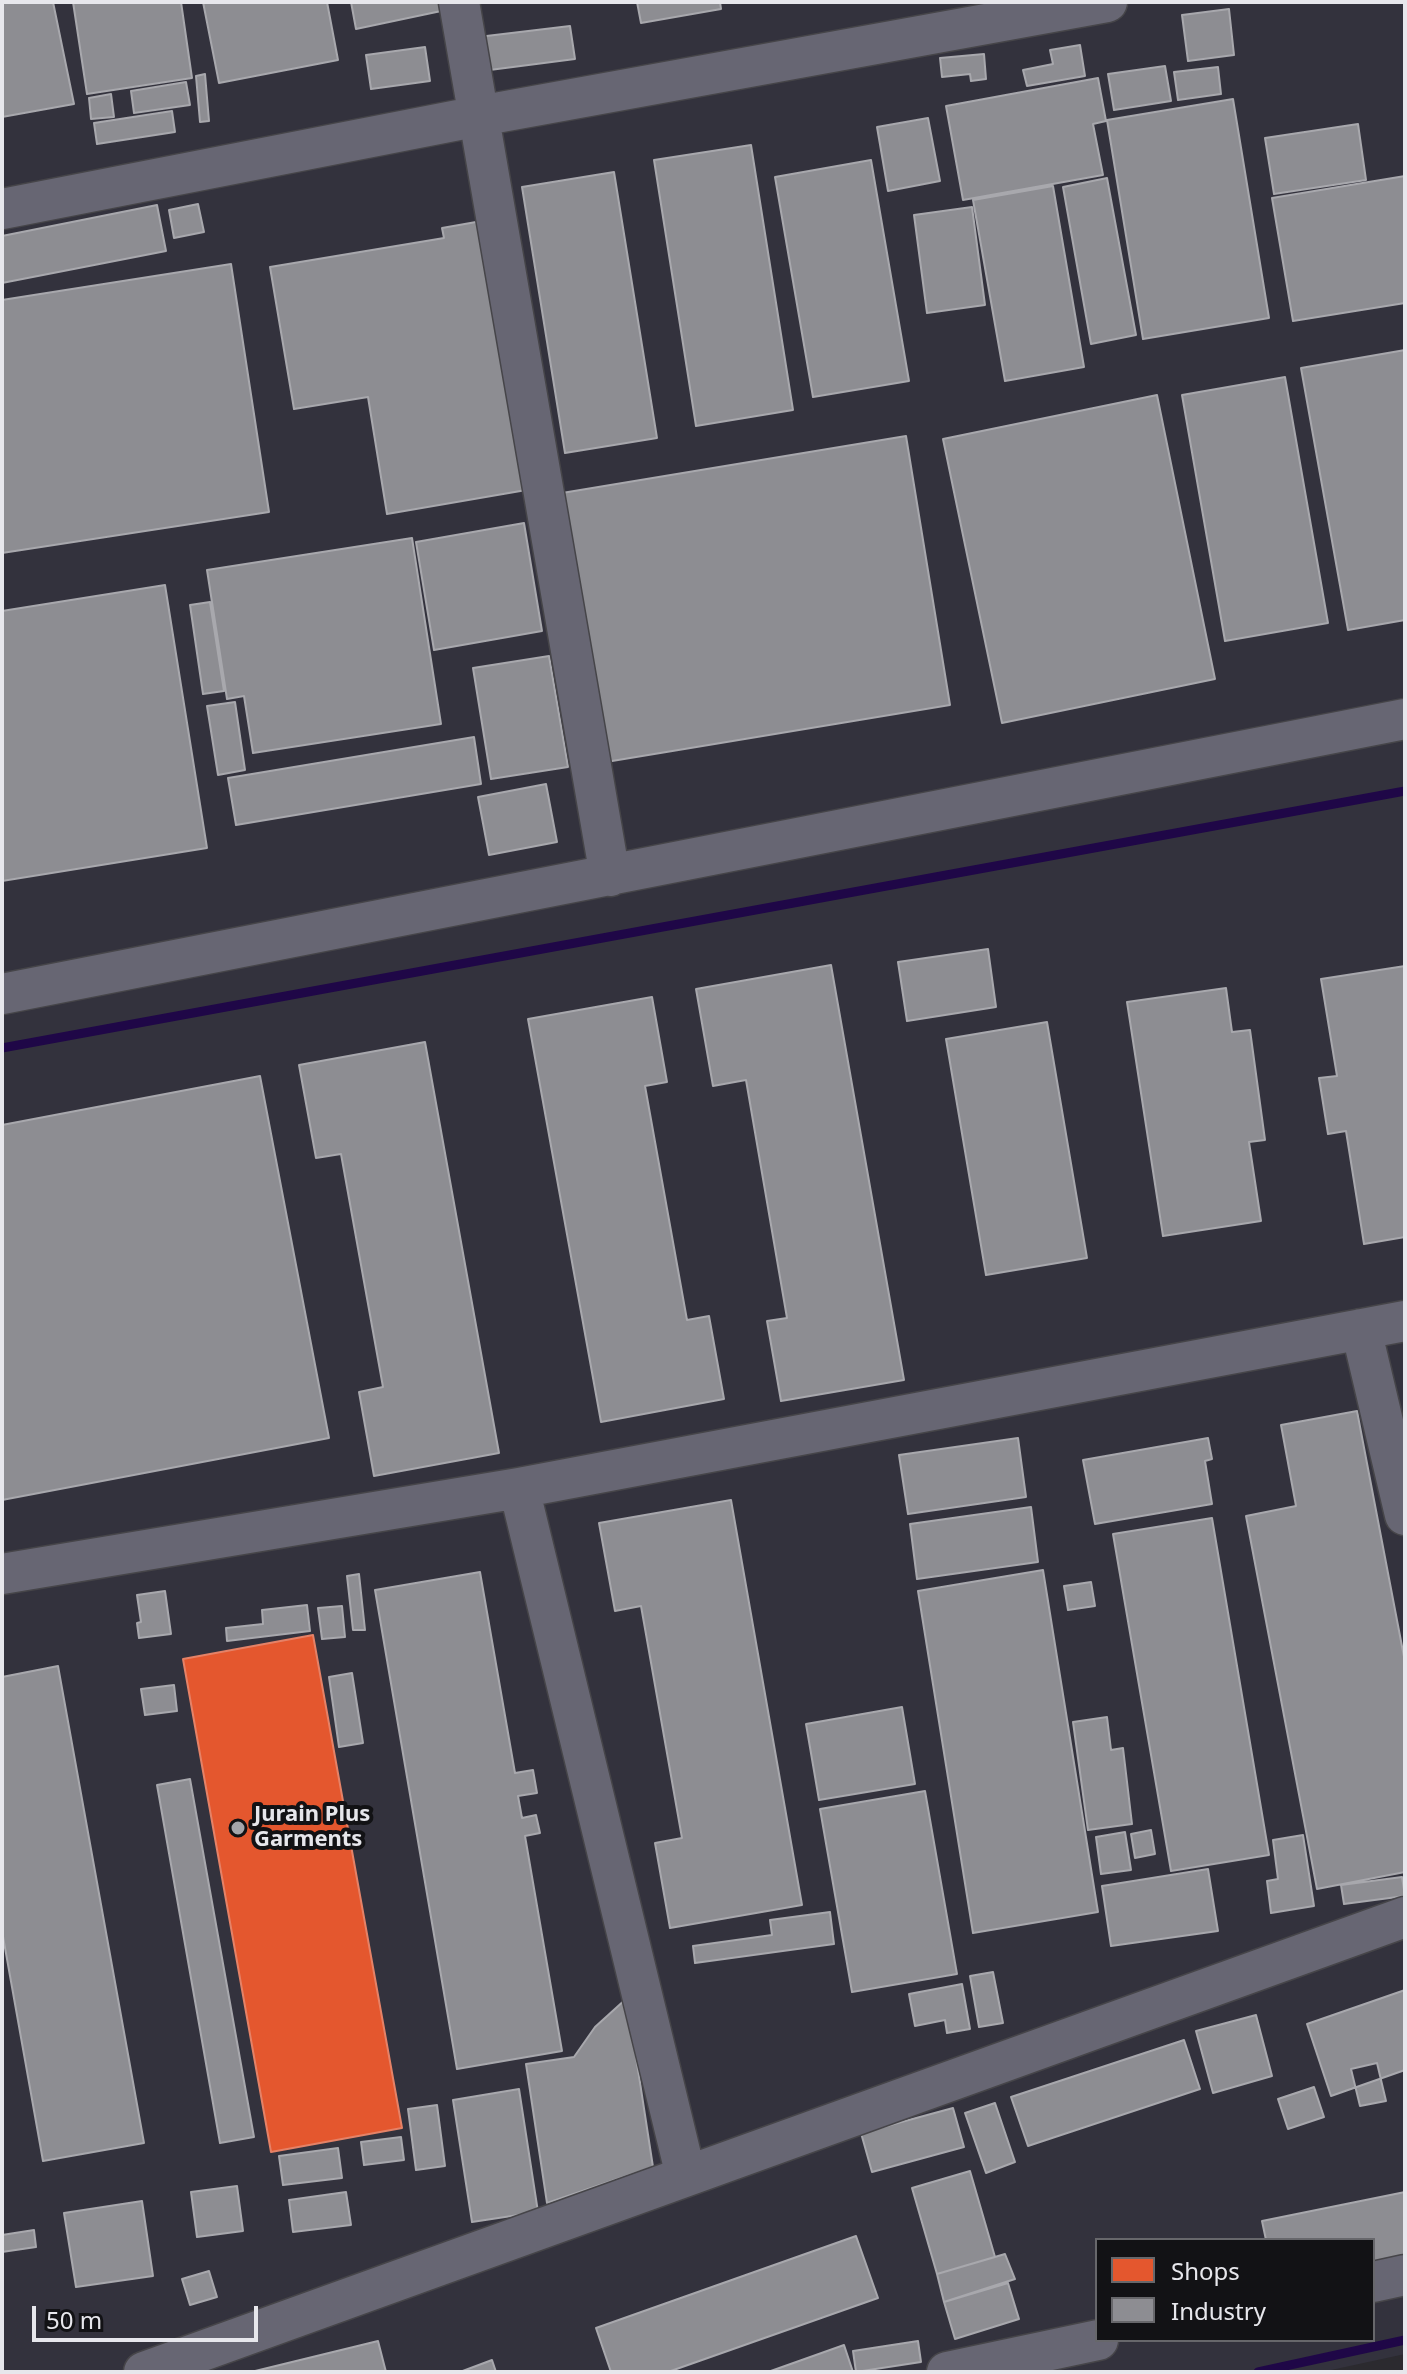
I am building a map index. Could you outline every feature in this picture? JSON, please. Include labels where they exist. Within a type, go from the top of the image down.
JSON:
[{"type":"lane","points":[[459,2],[610,876]]},
{"type":"lane","points":[[2,209],[479,116],[1107,2]]},
{"type":"lane","points":[[2,994],[1405,719]]},
{"type":"lane","points":[[2,1574],[519,1488],[1405,1321]]},
{"type":"lane","points":[[1361,1329],[1405,1515]]},
{"type":"lane","points":[[519,1488],[686,2176]]},
{"type":"lane","points":[[144,2372],[1405,1917]]},
{"type":"lane","points":[[1375,2282],[1405,2275]]},
{"type":"lane","points":[[947,2372],[1095,2341]]},
{"type":"shaded area","points":[[2,2],[1405,2],[1405,2354],[1322,2372],[2,2372]]},
{"type":"building: Shops","points":[[313,1635],[402,2128],[271,2152],[183,1659]]},
{"type":"building: Industry","points":[[2,2],[53,2],[74,104],[2,117]]},
{"type":"building: Industry","points":[[73,2],[181,2],[192,78],[87,94]]},
{"type":"building: Industry","points":[[203,2],[327,2],[338,60],[219,83]]},
{"type":"building: Industry","points":[[351,2],[444,2],[446,10],[356,29]]},
{"type":"building: Industry","points":[[637,2],[720,2],[721,9],[641,23]]},
{"type":"building: Industry","points":[[1229,9],[1234,55],[1188,61],[1182,15]]},
{"type":"building: Industry","points":[[570,26],[575,59],[482,71],[478,37]]},
{"type":"building: Industry","points":[[1080,45],[1085,76],[1027,86],[1023,70],[1053,64],[1050,50]]},
{"type":"building: Industry","points":[[425,47],[430,81],[371,89],[366,55]]},
{"type":"building: Industry","points":[[984,54],[986,79],[971,81],[970,74],[942,77],[940,58]]},
{"type":"building: Industry","points":[[1165,66],[1171,101],[1114,110],[1108,74]]},
{"type":"building: Industry","points":[[1218,67],[1221,94],[1178,100],[1174,72]]},
{"type":"building: Industry","points":[[205,74],[209,121],[200,122],[196,76]]},
{"type":"building: Industry","points":[[1098,78],[1106,121],[1093,124],[1103,175],[963,200],[946,106]]},
{"type":"building: Industry","points":[[186,82],[190,105],[134,113],[131,91]]},
{"type":"building: Industry","points":[[111,94],[114,117],[91,119],[89,98]]},
{"type":"building: Industry","points":[[1233,99],[1269,318],[1143,339],[1107,120]]},
{"type":"building: Industry","points":[[172,111],[175,132],[97,144],[94,123]]},
{"type":"building: Industry","points":[[928,118],[940,181],[888,191],[877,127]]},
{"type":"building: Industry","points":[[1358,124],[1366,180],[1274,194],[1265,138]]},
{"type":"building: Industry","points":[[751,145],[793,410],[696,426],[654,160]]},
{"type":"building: Industry","points":[[871,160],[909,381],[813,397],[775,177]]},
{"type":"building: Industry","points":[[614,172],[657,438],[565,453],[522,187]]},
{"type":"building: Industry","points":[[1405,176],[1405,303],[1293,321],[1272,198]]},
{"type":"building: Industry","points":[[1107,178],[1136,335],[1091,344],[1063,187]]},
{"type":"building: Industry","points":[[1053,186],[1084,367],[1005,381],[973,200]]},
{"type":"building: Industry","points":[[198,204],[204,232],[174,238],[169,210]]},
{"type":"building: Industry","points":[[157,205],[166,251],[2,283],[2,236]]},
{"type":"building: Industry","points":[[972,207],[985,305],[927,313],[914,215]]},
{"type":"building: Industry","points":[[493,219],[538,488],[387,514],[368,397],[294,409],[270,267],[444,238],[442,228]]},
{"type":"building: Industry","points":[[231,264],[269,512],[2,553],[2,300]]},
{"type":"building: Industry","points":[[1405,350],[1405,620],[1348,630],[1301,368]]},
{"type":"building: Industry","points":[[1285,377],[1328,623],[1225,641],[1182,395]]},
{"type":"building: Industry","points":[[1157,395],[1215,679],[1002,723],[943,439]]},
{"type":"building: Industry","points":[[906,436],[950,705],[600,763],[556,494]]},
{"type":"building: Industry","points":[[524,523],[542,631],[434,650],[416,542]]},
{"type":"building: Industry","points":[[412,538],[441,724],[253,753],[244,696],[227,699],[207,570]]},
{"type":"building: Industry","points":[[165,585],[207,848],[2,881],[2,611]]},
{"type":"building: Industry","points":[[210,602],[224,691],[203,694],[190,605]]},
{"type":"building: Industry","points":[[549,656],[568,767],[491,779],[473,668]]},
{"type":"building: Industry","points":[[235,702],[245,770],[218,775],[207,706]]},
{"type":"building: Industry","points":[[474,737],[481,784],[236,825],[228,778]]},
{"type":"building: Industry","points":[[546,784],[557,842],[489,855],[478,797]]},
{"type":"building: Industry","points":[[988,949],[996,1007],[907,1021],[898,962]]},
{"type":"building: Industry","points":[[831,965],[904,1380],[781,1401],[767,1321],[787,1318],[746,1080],[713,1086],[696,989]]},
{"type":"building: Industry","points":[[1405,966],[1405,1237],[1364,1244],[1346,1131],[1328,1134],[1319,1078],[1337,1076],[1321,979]]},
{"type":"building: Industry","points":[[1226,988],[1232,1032],[1250,1030],[1265,1140],[1249,1142],[1261,1221],[1163,1236],[1127,1002]]},
{"type":"building: Industry","points":[[652,997],[667,1082],[645,1086],[687,1320],[709,1316],[724,1399],[601,1422],[528,1019]]},
{"type":"building: Industry","points":[[1047,1022],[1087,1258],[986,1275],[946,1039]]},
{"type":"building: Industry","points":[[425,1042],[499,1453],[374,1476],[359,1392],[383,1387],[341,1154],[316,1158],[299,1065]]},
{"type":"building: Industry","points":[[260,1076],[329,1438],[2,1500],[2,1125]]},
{"type":"building: Industry","points":[[1357,1411],[1405,1662],[1405,1872],[1317,1889],[1246,1516],[1296,1506],[1281,1425]]},
{"type":"building: Industry","points":[[1018,1438],[1026,1497],[908,1514],[899,1455]]},
{"type":"building: Industry","points":[[1208,1438],[1212,1459],[1205,1461],[1212,1504],[1095,1524],[1083,1460]]},
{"type":"building: Industry","points":[[731,1500],[802,1905],[670,1928],[655,1843],[682,1838],[641,1606],[615,1611],[599,1523]]},
{"type":"building: Industry","points":[[1031,1507],[1038,1562],[917,1579],[910,1524]]},
{"type":"building: Industry","points":[[1212,1518],[1269,1855],[1171,1871],[1113,1534]]},
{"type":"building: Industry","points":[[1043,1570],[1098,1912],[973,1933],[918,1591]]},
{"type":"building: Industry","points":[[480,1572],[515,1773],[533,1770],[537,1793],[518,1796],[522,1818],[536,1815],[540,1833],[525,1836],[562,2051],[457,2069],[375,1590]]},
{"type":"building: Industry","points":[[359,1574],[365,1630],[353,1630],[347,1576]]},
{"type":"building: Industry","points":[[1091,1582],[1095,1606],[1068,1610],[1064,1586]]},
{"type":"building: Industry","points":[[165,1591],[171,1634],[139,1638],[137,1623],[141,1622],[137,1595]]},
{"type":"building: Industry","points":[[307,1605],[310,1631],[227,1641],[226,1628],[263,1624],[262,1610]]},
{"type":"building: Industry","points":[[342,1606],[345,1637],[322,1639],[318,1608]]},
{"type":"building: Industry","points":[[58,1666],[144,2143],[43,2161],[2,1931],[2,1677]]},
{"type":"building: Industry","points":[[352,1673],[363,1743],[339,1747],[329,1677]]},
{"type":"building: Industry","points":[[174,1685],[177,1711],[145,1715],[141,1689]]},
{"type":"building: Industry","points":[[902,1707],[915,1784],[819,1800],[806,1724]]},
{"type":"building: Industry","points":[[1107,1717],[1111,1750],[1123,1748],[1132,1824],[1088,1830],[1073,1722]]},
{"type":"building: Industry","points":[[190,1779],[254,2137],[220,2143],[157,1785]]},
{"type":"building: Industry","points":[[925,1791],[957,1974],[852,1992],[820,1809]]},
{"type":"building: Industry","points":[[1151,1830],[1155,1854],[1135,1858],[1131,1834]]},
{"type":"building: Industry","points":[[1125,1832],[1131,1870],[1101,1874],[1096,1837]]},
{"type":"building: Industry","points":[[1303,1835],[1314,1906],[1271,1913],[1267,1881],[1278,1879],[1273,1840]]},
{"type":"building: Industry","points":[[1208,1869],[1218,1931],[1111,1946],[1102,1886]]},
{"type":"building: Industry","points":[[1402,1877],[1405,1896],[1344,1904],[1341,1885]]},
{"type":"building: Industry","points":[[830,1912],[834,1944],[695,1963],[693,1946],[772,1935],[770,1920]]},
{"type":"building: Industry","points":[[993,1972],[1003,2023],[979,2027],[970,1976]]},
{"type":"building: Industry","points":[[962,1984],[970,2029],[947,2033],[945,2020],[915,2026],[909,1994]]},
{"type":"building: Industry","points":[[1405,1990],[1405,2070],[1331,2096],[1307,2024]]},
{"type":"building: Industry","points":[[627,1998],[653,2167],[547,2203],[526,2064],[574,2057],[595,2027]]},
{"type":"building: Industry","points":[[1256,2015],[1272,2076],[1213,2093],[1196,2031]]},
{"type":"building: Industry","points":[[1184,2040],[1200,2089],[1028,2146],[1011,2097]]},
{"type":"building: Industry","points":[[1377,2063],[1386,2101],[1360,2106],[1351,2069]]},
{"type":"building: Industry","points":[[1314,2087],[1324,2117],[1288,2129],[1278,2099]]},
{"type":"building: Industry","points":[[519,2089],[538,2212],[472,2222],[453,2100]]},
{"type":"building: Industry","points":[[995,2103],[1015,2162],[986,2173],[965,2113]]},
{"type":"building: Industry","points":[[437,2105],[445,2166],[416,2170],[408,2109]]},
{"type":"building: Industry","points":[[953,2108],[964,2147],[872,2172],[861,2133]]},
{"type":"building: Industry","points":[[401,2137],[404,2160],[364,2165],[361,2142]]},
{"type":"building: Industry","points":[[338,2148],[342,2178],[283,2185],[279,2156]]},
{"type":"building: Industry","points":[[970,2171],[995,2257],[937,2274],[912,2188]]},
{"type":"building: Industry","points":[[237,2186],[243,2231],[197,2237],[191,2192]]},
{"type":"building: Industry","points":[[346,2192],[351,2225],[293,2232],[289,2200]]},
{"type":"building: Industry","points":[[1405,2192],[1405,2259],[1375,2266],[1375,2238],[1266,2238],[1262,2221]]},
{"type":"building: Industry","points":[[142,2201],[153,2276],[76,2287],[64,2213]]},
{"type":"building: Industry","points":[[34,2230],[36,2247],[2,2252],[2,2235]]},
{"type":"building: Industry","points":[[856,2236],[878,2298],[668,2372],[611,2372],[596,2328]]},
{"type":"building: Industry","points":[[1005,2254],[1015,2279],[944,2302],[937,2274]]},
{"type":"building: Industry","points":[[209,2271],[217,2297],[190,2305],[182,2279]]},
{"type":"building: Industry","points":[[1008,2283],[1019,2319],[955,2339],[944,2302]]},
{"type":"building: Industry","points":[[378,2341],[386,2372],[251,2372]]},
{"type":"building: Industry","points":[[918,2341],[921,2362],[856,2372],[853,2351]]},
{"type":"building: Industry","points":[[844,2345],[853,2372],[768,2372]]},
{"type":"building: Industry","points":[[492,2360],[496,2372],[460,2372]]},
{"type":"waterway","points":[[2,1048],[1405,791]]},
{"type":"waterway","points":[[1258,2372],[1405,2340]]},
{"type":"place","name":"Jurain Plus Garments","points":[[238,1828]]}]
